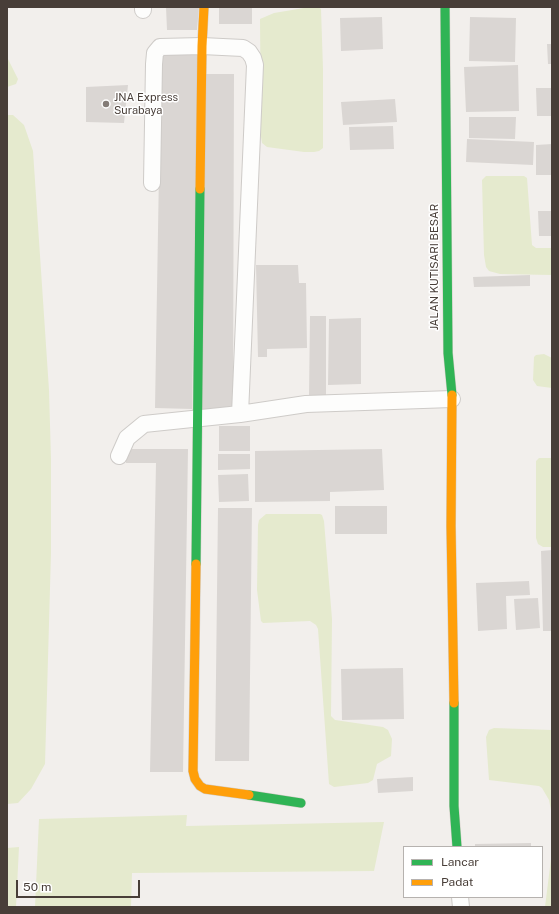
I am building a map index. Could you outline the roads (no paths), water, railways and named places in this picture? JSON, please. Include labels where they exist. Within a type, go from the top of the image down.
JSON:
[{"type":"street","points":[[204,7],[202,46],[193,771],[195,779],[200,786],[205,789],[301,803]]},
{"type":"street","name":"JALAN KUTISARI BESAR","points":[[445,7],[448,353],[452,399],[451,526],[454,680],[454,806],[457,846]]},
{"type":"street","points":[[152,183],[155,53],[160,47],[202,46],[242,48],[249,52],[255,65],[240,414]]},
{"type":"street","points":[[119,456],[127,438],[144,424],[240,414],[306,404],[452,399]]},
{"type":"place","name":"JNA Express Surabaya","points":[[106,104]]}]
